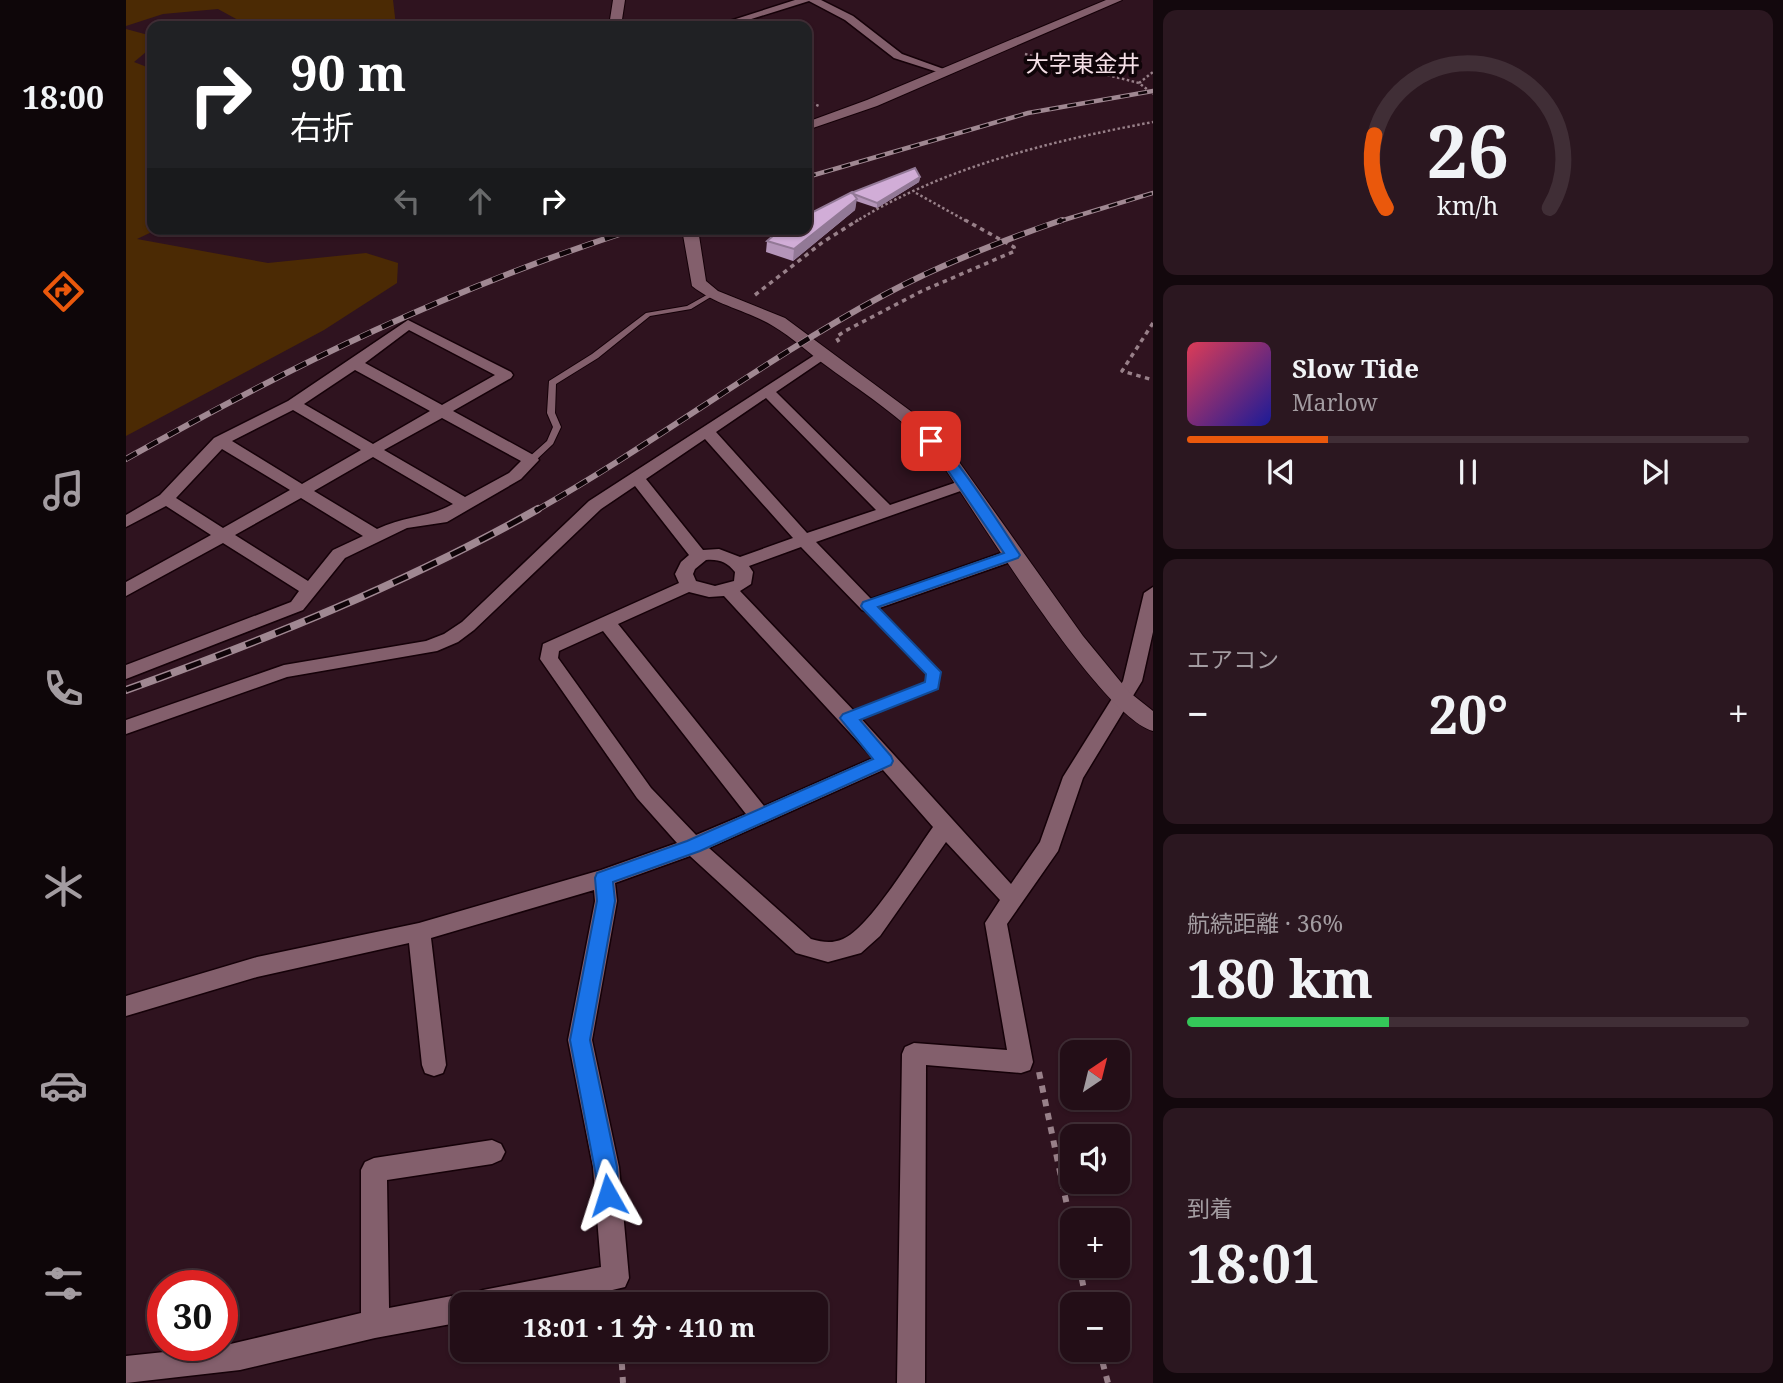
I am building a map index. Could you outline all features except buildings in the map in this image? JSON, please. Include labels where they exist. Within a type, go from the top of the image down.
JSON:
[{"type":"street","points":[[616,21],[619,0]]},
{"type":"street","points":[[813,0],[849,18],[898,56],[947,72]]},
{"type":"street","points":[[812,124],[1004,49],[1116,0]]},
{"type":"street","points":[[735,21],[797,1]]},
{"type":"street","points":[[691,235],[698,283],[712,294],[779,322],[917,425],[945,456],[1075,641],[1121,698],[1153,723]]},
{"type":"street","points":[[126,522],[166,499],[220,441],[293,404],[355,364],[408,324],[506,375],[126,590]]},
{"type":"street","points":[[126,727],[284,671],[429,647],[451,638],[468,626],[595,505],[824,353]]},
{"type":"street","points":[[126,673],[297,606],[339,554],[403,523],[441,518],[514,476],[531,460],[355,364]]},
{"type":"street","points":[[767,391],[887,512]]},
{"type":"street","points":[[293,404],[466,504]]},
{"type":"street","points":[[707,431],[804,540],[868,606],[1013,555]]},
{"type":"street","points":[[220,441],[376,536]]},
{"type":"street","points":[[636,477],[699,555]]},
{"type":"street","points":[[739,563],[963,485]]},
{"type":"street","points":[[166,499],[310,590]]},
{"type":"street","points":[[714,553],[730,556],[739,563],[744,572],[742,584],[718,593],[705,592],[689,584],[684,573],[687,566],[699,555],[714,553]]},
{"type":"street","points":[[689,584],[550,648],[549,659],[644,793],[693,846],[804,946],[828,953],[853,946],[872,930],[945,827]]},
{"type":"street","points":[[728,590],[849,718],[996,884],[1013,898]]},
{"type":"street","points":[[911,1383],[914,1054],[1021,1062],[996,923],[1050,845],[1073,777],[1132,681],[1153,593]]},
{"type":"street","points":[[606,622],[760,816]]},
{"type":"street","points":[[126,1006],[257,967],[419,932],[604,878],[693,846],[885,761]]},
{"type":"street","points":[[544,1292],[615,1278],[606,1167],[580,1040],[606,901],[604,878]]},
{"type":"street","points":[[419,932],[435,1065]]},
{"type":"street","points":[[375,1324],[374,1170],[492,1152]]},
{"type":"street","points":[[126,1370],[240,1356],[375,1324],[450,1310]]},
{"type":"lane","points":[[531,460],[550,442],[557,427],[551,414],[552,383],[595,356],[648,313],[689,308],[712,294]]},
{"type":"lane","points":[[849,718],[933,685],[933,672],[868,606]]},
{"type":"path","points":[[1004,49],[1139,83],[1153,94]]},
{"type":"path","points":[[1139,83],[1153,72]]},
{"type":"path","points":[[740,306],[824,242],[915,193],[1008,155],[1081,135],[1153,122]]},
{"type":"path","points":[[848,349],[838,342],[836,337],[845,331],[922,291],[1015,251],[1014,247],[915,193]]},
{"type":"path","points":[[1153,323],[1122,371],[1153,380]]},
{"type":"path","points":[[1021,1062],[1038,1068],[1068,1208]]},
{"type":"path","points":[[622,1362],[623,1383]]},
{"type":"path","points":[[1102,1362],[1108,1383]]},
{"type":"shaded area","points":[[126,0],[393,0],[395,21],[240,21],[218,9],[163,14],[126,26]]},
{"type":"shaded area","points":[[126,29],[147,35],[147,51],[134,62],[147,67],[147,234],[137,239],[268,263],[366,253],[398,263],[397,283],[324,330],[126,436]]},
{"type":"railway","points":[[812,176],[1028,113],[1153,91]]},
{"type":"railway","points":[[1057,222],[1153,193]]},
{"type":"railway","points":[[535,511],[794,348],[882,296],[970,254],[1062,220]]},
{"type":"railway","points":[[126,459],[251,391],[374,330],[501,276],[617,235]]},
{"type":"railway","points":[[126,690],[336,608],[438,561],[538,509]]},
{"type":"district","name":"大字東金井","points":[[1083,64]]},
{"type":"route","points":[[608,1195],[606,1167],[580,1040],[606,901],[604,878],[693,846],[885,761],[849,718],[933,685],[933,672],[868,606],[1013,555],[945,456],[931,441]]}]
